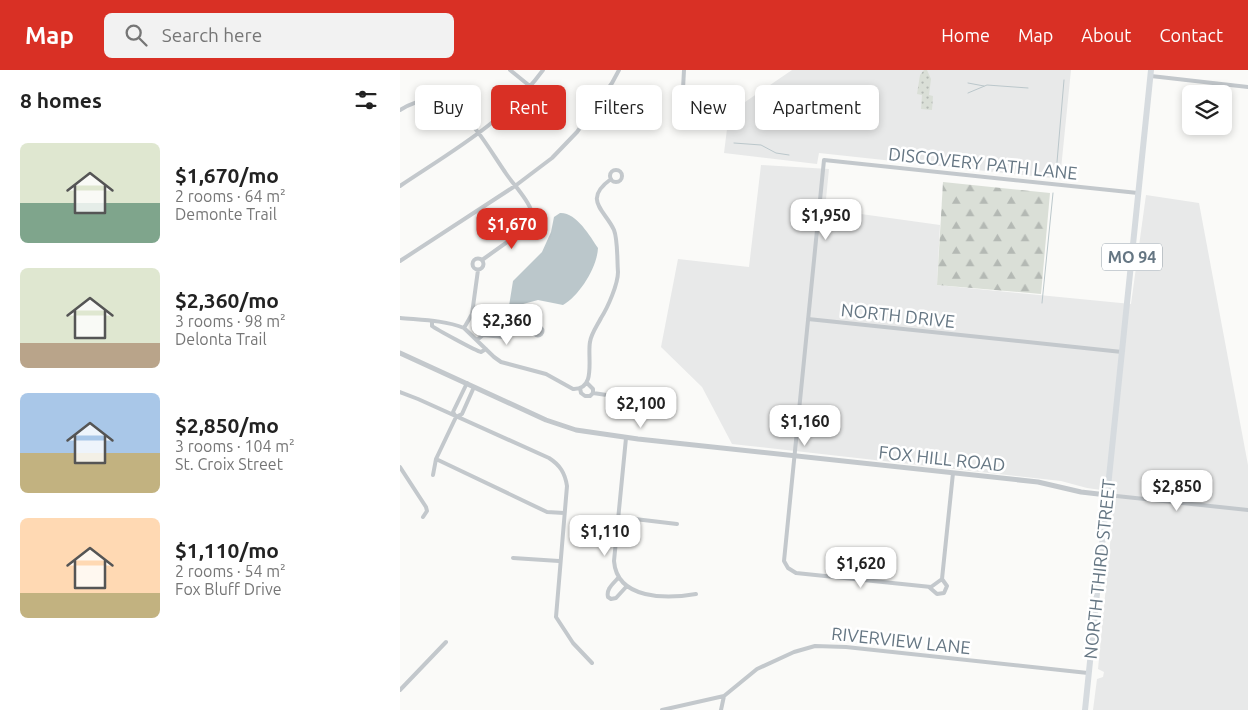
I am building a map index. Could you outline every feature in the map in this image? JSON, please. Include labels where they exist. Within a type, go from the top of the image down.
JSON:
[{"type":"main road","name":"NORTH THIRD STREET","points":[[1085,710],[1151,73]]},
{"type":"street","points":[[510,70],[529,85]]},
{"type":"street","points":[[532,85],[543,70]]},
{"type":"street","points":[[400,261],[515,186],[552,158],[577,132],[619,70]]},
{"type":"street","points":[[683,85],[684,70]]},
{"type":"street","points":[[1151,73],[1248,87]]},
{"type":"street","points":[[400,110],[408,105],[423,101],[438,101],[448,104],[464,115],[532,210]]},
{"type":"street","points":[[400,186],[491,124]]},
{"type":"street","name":"DISCOVERY PATH LANE","points":[[808,319],[824,160],[1138,193]]},
{"type":"street","points":[[400,318],[446,323],[464,328],[501,362],[546,374],[573,389],[580,388],[587,383],[589,375],[590,339],[607,308],[618,275],[614,231],[600,211],[597,201],[600,189],[611,179]]},
{"type":"street","points":[[478,270],[473,266],[473,261],[478,258],[482,260],[531,225]]},
{"type":"street","points":[[478,270],[483,268],[482,260]]},
{"type":"street","points":[[464,328],[472,314],[478,270]]},
{"type":"street","points":[[808,319],[784,561],[788,568],[796,573],[929,587],[936,585],[942,580],[954,473]]},
{"type":"street","name":"NORTH DRIVE","points":[[808,319],[1122,352]]},
{"type":"street","points":[[432,321],[432,326],[435,329],[476,351],[481,352],[486,349]]},
{"type":"street","points":[[477,340],[483,335],[504,337],[526,329],[533,330]]},
{"type":"street","name":"FOX HILL ROAD","points":[[400,353],[546,420],[576,430],[626,438],[1038,482],[1081,492],[1107,495]]},
{"type":"street","points":[[456,416],[453,412],[467,383]]},
{"type":"street","points":[[587,383],[593,389],[593,393]]},
{"type":"street","points":[[433,475],[436,459],[456,416],[462,414],[474,387]]},
{"type":"street","points":[[580,388],[581,393],[585,396],[590,396],[593,393],[634,399]]},
{"type":"street","points":[[400,392],[418,398],[555,462],[563,472],[567,486],[556,618],[573,643],[592,663]]},
{"type":"street","points":[[626,438],[614,561],[618,578],[626,587],[637,593],[680,597],[696,594]]},
{"type":"street","points":[[436,459],[547,512],[564,513]]},
{"type":"street","points":[[400,467],[426,508],[426,513],[423,517]]},
{"type":"street","points":[[1107,495],[1248,510]]},
{"type":"street","points":[[618,518],[677,524]]},
{"type":"street","points":[[513,558],[560,561]]},
{"type":"street","points":[[618,578],[609,588],[608,597],[616,598],[626,587]]},
{"type":"street","points":[[929,587],[937,594],[944,593],[947,586],[942,580]]},
{"type":"street","points":[[400,690],[446,642]]},
{"type":"street","name":"RIVERVIEW LANE","points":[[662,710],[724,696],[757,669],[785,655],[815,646],[846,647],[1088,673]]},
{"type":"street","points":[[721,710],[724,696]]},
{"type":"shaded area","points":[[792,70],[1071,70],[1060,179],[819,153],[817,164],[724,153],[727,130],[745,130],[745,102],[755,95],[755,130],[879,130],[879,85],[770,85]]},
{"type":"shaded area","points":[[761,165],[829,169],[825,209],[940,225],[937,285],[1131,304],[1146,195],[1199,203],[1248,465],[1248,710],[1093,710],[1097,679],[1103,677],[1104,672],[1098,669],[1115,492],[1087,488],[1061,481],[732,444],[702,387],[661,347],[678,259],[749,267]]},
{"type":"shaded area","points":[[560,213],[572,216],[577,220],[598,248],[591,272],[581,288],[563,305],[538,300],[512,307],[509,306],[513,281],[542,252],[551,232],[554,217]]},
{"type":"green space","points":[[924,70],[927,70],[931,79],[929,95],[933,96],[932,110],[921,109],[922,95],[917,94],[920,75]]},
{"type":"green space","points":[[943,182],[1050,193],[1041,294],[937,285]]},
{"type":"waterway","points":[[1056,174],[1064,80]]},
{"type":"waterway","points":[[968,83],[984,86]]},
{"type":"waterway","points":[[968,93],[987,85],[1028,88]]},
{"type":"waterway","points":[[734,143],[761,145],[776,153],[789,155]]},
{"type":"waterway","points":[[1042,303],[1053,193]]}]
